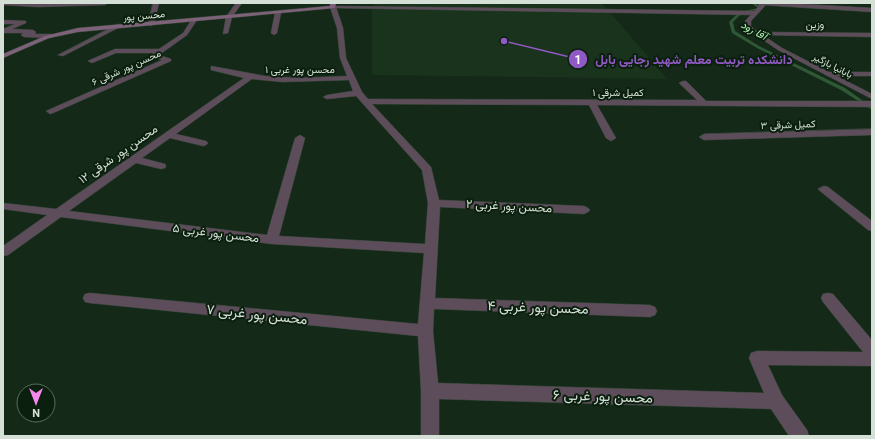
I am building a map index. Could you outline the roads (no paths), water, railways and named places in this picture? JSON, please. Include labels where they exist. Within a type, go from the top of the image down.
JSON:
[{"type":"main road","name":"محسن پور","points":[[3,56],[51,36],[78,30],[278,13],[333,5]]},
{"type":"street","points":[[3,3],[36,5],[105,3]]},
{"type":"street","points":[[151,24],[156,3]]},
{"type":"street","points":[[225,33],[229,17],[239,3]]},
{"type":"street","points":[[761,3],[872,10]]},
{"type":"street","name":"بابانیا بازگیر","points":[[761,3],[762,6],[748,21],[748,26],[780,49],[872,97]]},
{"type":"street","points":[[333,5],[340,28],[343,58],[361,97],[427,169],[434,203],[424,331],[430,391],[430,436]]},
{"type":"street","points":[[274,33],[278,13]]},
{"type":"street","name":"محسن پور شرقی ۶","points":[[50,111],[169,60],[153,56],[185,34],[194,20]]},
{"type":"street","points":[[3,22],[24,22],[4,31],[33,32],[29,34]]},
{"type":"street","points":[[61,54],[118,26]]},
{"type":"street","points":[[3,35],[29,34],[51,36]]},
{"type":"street","name":"وزین","points":[[759,34],[872,35]]},
{"type":"street","points":[[128,51],[138,43]]},
{"type":"street","points":[[92,61],[115,51],[161,51]]},
{"type":"street","name":"محسن پور غربی ۱","points":[[214,68],[248,78],[308,80],[352,78]]},
{"type":"street","points":[[828,74],[872,74]]},
{"type":"street","name":"محسن پور شرقی ۱۲","points":[[3,252],[248,78]]},
{"type":"street","points":[[683,83],[704,103]]},
{"type":"street","name":"کمیل شرقی ۱","points":[[327,97],[592,102],[872,104]]},
{"type":"street","points":[[592,102],[611,138]]},
{"type":"street","name":"کمیل شرقی ۳","points":[[704,137],[872,132]]},
{"type":"street","points":[[167,135],[203,143]]},
{"type":"street","points":[[272,240],[300,138]]},
{"type":"street","points":[[134,160],[161,166]]},
{"type":"street","points":[[824,189],[872,227]]},
{"type":"street","name":"محسن پور غربی ۲","points":[[434,203],[584,210]]},
{"type":"street","name":"محسن پور غربی ۵","points":[[3,206],[272,240],[430,249]]},
{"type":"street","name":"محسن پور غربی ۷","points":[[90,298],[424,331]]},
{"type":"street","points":[[828,298],[872,352]]},
{"type":"street","name":"محسن پور غربی ۴","points":[[426,303],[650,311]]},
{"type":"street","points":[[800,436],[776,401],[757,358],[872,359]]},
{"type":"street","name":"محسن پور غربی ۶","points":[[430,391],[776,401]]},
{"type":"lane","points":[[333,5],[754,13]]},
{"type":"waterway","name":"آقا رود","points":[[753,3],[760,8],[740,13],[731,22],[733,32],[758,47],[843,89],[872,109]]},
{"type":"place","name":"دانشکده تربیت معلم شهید رجایی بابل","points":[[504,41]]}]
